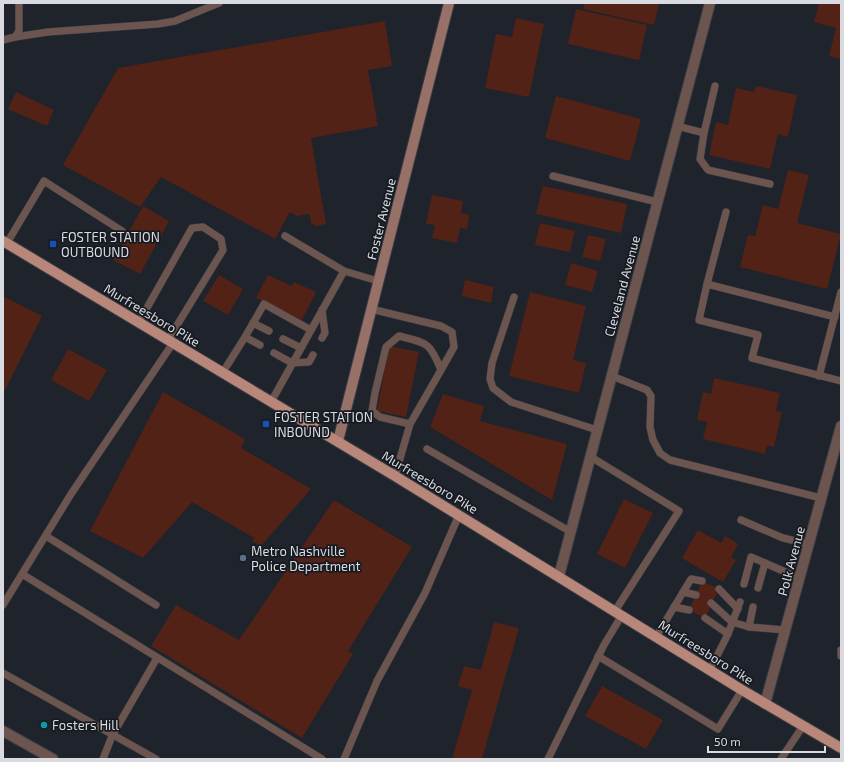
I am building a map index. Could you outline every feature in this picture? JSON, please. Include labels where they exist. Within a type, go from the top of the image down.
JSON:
[{"type":"main road","name":"Foster Avenue","points":[[338,441],[449,3]]},
{"type":"main road","name":"Murfreesboro Pike","points":[[5,242],[338,441],[742,690],[841,748]]},
{"type":"street","name":"Cleveland Avenue","points":[[559,576],[710,3]]},
{"type":"street","name":"Polk Avenue","points":[[765,704],[841,426]]},
{"type":"street","points":[[3,731],[53,759]]},
{"type":"lane","points":[[15,37],[19,31],[19,3]]},
{"type":"lane","points":[[3,40],[48,32],[158,24],[175,21],[219,3]]},
{"type":"lane","points":[[715,86],[700,158],[708,170],[770,184]]},
{"type":"lane","points":[[677,126],[704,133]]},
{"type":"lane","points":[[553,176],[657,202]]},
{"type":"lane","points":[[5,242],[44,181],[122,231]]},
{"type":"lane","points":[[726,212],[699,320],[758,334],[752,358],[841,381]]},
{"type":"lane","points":[[3,605],[171,341],[223,250],[221,239],[203,227],[192,228],[139,322]]},
{"type":"lane","points":[[285,236],[344,271],[378,281]]},
{"type":"lane","points":[[271,402],[344,271]]},
{"type":"lane","points":[[707,284],[835,317]]},
{"type":"lane","points":[[819,376],[841,293]]},
{"type":"lane","points":[[514,297],[492,363],[490,379],[493,388],[511,402],[597,430]]},
{"type":"lane","points":[[223,372],[264,304],[311,330]]},
{"type":"lane","points":[[371,309],[441,326],[452,332],[454,347],[410,424],[394,476]]},
{"type":"lane","points":[[322,310],[325,333],[322,338]]},
{"type":"lane","points":[[253,323],[269,331]]},
{"type":"lane","points":[[410,424],[380,417],[372,411],[386,347],[399,336],[425,342],[435,355],[441,370]]},
{"type":"lane","points":[[245,337],[260,346]]},
{"type":"lane","points":[[283,339],[301,348]]},
{"type":"lane","points":[[274,353],[292,363],[309,362],[313,355]]},
{"type":"lane","points":[[612,376],[647,390],[651,396],[650,427],[653,440],[660,453],[670,460],[821,498]]},
{"type":"lane","points":[[427,448],[571,532]]},
{"type":"lane","points":[[548,759],[618,613],[679,511],[591,457]]},
{"type":"lane","points":[[344,759],[377,681],[425,593],[459,515]]},
{"type":"lane","points":[[741,520],[783,538],[809,544]]},
{"type":"lane","points":[[46,536],[156,605]]},
{"type":"lane","points":[[744,584],[751,557],[799,578]]},
{"type":"lane","points":[[758,588],[765,563]]},
{"type":"lane","points":[[22,574],[322,759]]},
{"type":"lane","points":[[656,637],[690,579],[702,581]]},
{"type":"lane","points":[[710,670],[728,634],[739,605],[719,589]]},
{"type":"lane","points":[[683,592],[696,595]]},
{"type":"lane","points":[[711,603],[732,622],[749,627],[785,630]]},
{"type":"lane","points":[[749,627],[753,606]]},
{"type":"lane","points":[[674,607],[689,610]]},
{"type":"lane","points":[[705,618],[728,634]]},
{"type":"lane","points":[[841,650],[841,656]]},
{"type":"lane","points":[[598,656],[718,729],[742,690]]},
{"type":"lane","points":[[103,759],[112,736],[157,658]]},
{"type":"lane","points":[[3,673],[112,736],[156,759]]},
{"type":"lane","points":[[781,759],[803,726]]},
{"type":"building","points":[[585,3],[659,3],[654,25],[583,9]]},
{"type":"building","points":[[819,3],[841,3],[841,59],[829,56],[836,28],[814,22]]},
{"type":"building","points":[[576,9],[647,25],[639,60],[568,44]]},
{"type":"building","points":[[516,18],[544,24],[529,97],[485,88],[496,34],[512,37]]},
{"type":"building","points":[[385,21],[392,66],[368,70],[378,126],[311,138],[326,224],[316,226],[311,223],[310,214],[297,216],[290,212],[275,239],[161,177],[140,207],[63,165],[118,68]]},
{"type":"building","points":[[756,86],[797,95],[788,137],[778,134],[770,169],[709,155],[716,122],[728,125],[736,88],[754,92]]},
{"type":"building","points":[[16,92],[54,110],[47,126],[8,109]]},
{"type":"building","points":[[556,96],[641,119],[630,161],[545,138]]},
{"type":"building","points":[[788,170],[809,175],[797,223],[841,234],[827,289],[740,267],[748,235],[755,236],[763,205],[778,209]]},
{"type":"building","points":[[543,186],[627,204],[621,233],[536,214]]},
{"type":"building","points":[[432,195],[463,201],[461,213],[469,215],[467,229],[460,228],[457,243],[432,238],[435,225],[426,224]]},
{"type":"building","points":[[143,206],[169,221],[140,274],[113,260]]},
{"type":"building","points":[[540,223],[575,231],[570,252],[535,245]]},
{"type":"building","points":[[588,235],[606,239],[600,261],[582,257]]},
{"type":"building","points":[[571,263],[598,271],[592,292],[565,285]]},
{"type":"building","points":[[219,275],[243,289],[228,315],[203,301]]},
{"type":"building","points":[[268,275],[292,286],[294,282],[316,292],[302,320],[256,298]]},
{"type":"building","points":[[465,280],[494,287],[491,303],[462,296]]},
{"type":"building","points":[[530,292],[586,306],[573,360],[586,363],[579,393],[509,376]]},
{"type":"building","points":[[3,296],[42,316],[3,394]]},
{"type":"building","points":[[389,346],[419,352],[406,417],[377,411]]},
{"type":"building","points":[[68,349],[107,370],[89,401],[51,380]]},
{"type":"building","points":[[714,378],[780,393],[776,411],[782,412],[774,447],[767,445],[765,454],[703,439],[707,422],[697,420],[703,392],[711,394]]},
{"type":"building","points":[[163,392],[245,439],[241,448],[311,489],[261,546],[252,541],[254,538],[192,502],[143,558],[90,531]]},
{"type":"building","points":[[443,394],[484,406],[480,421],[567,444],[552,500],[430,427]]},
{"type":"building","points":[[624,499],[653,513],[625,568],[597,554]]},
{"type":"building","points":[[334,500],[412,547],[348,651],[353,654],[302,738],[151,646],[176,605],[239,640]]},
{"type":"building","points":[[698,530],[721,543],[725,536],[738,544],[731,557],[736,560],[723,582],[682,558]]},
{"type":"building","points":[[702,581],[719,589],[705,618],[689,610]]},
{"type":"building","points":[[494,622],[519,628],[482,759],[452,759],[472,690],[458,686],[464,666],[481,670]]},
{"type":"building","points":[[602,686],[663,720],[646,749],[585,716]]},
{"type":"place","name":"FOSTER STATION OUTBOUND","points":[[53,244]]},
{"type":"place","name":"FOSTER STATION INBOUND","points":[[266,424]]},
{"type":"place","name":"Metro Nashville Police Department","points":[[243,558]]},
{"type":"place","name":"Fosters Hill","points":[[44,725]]}]
